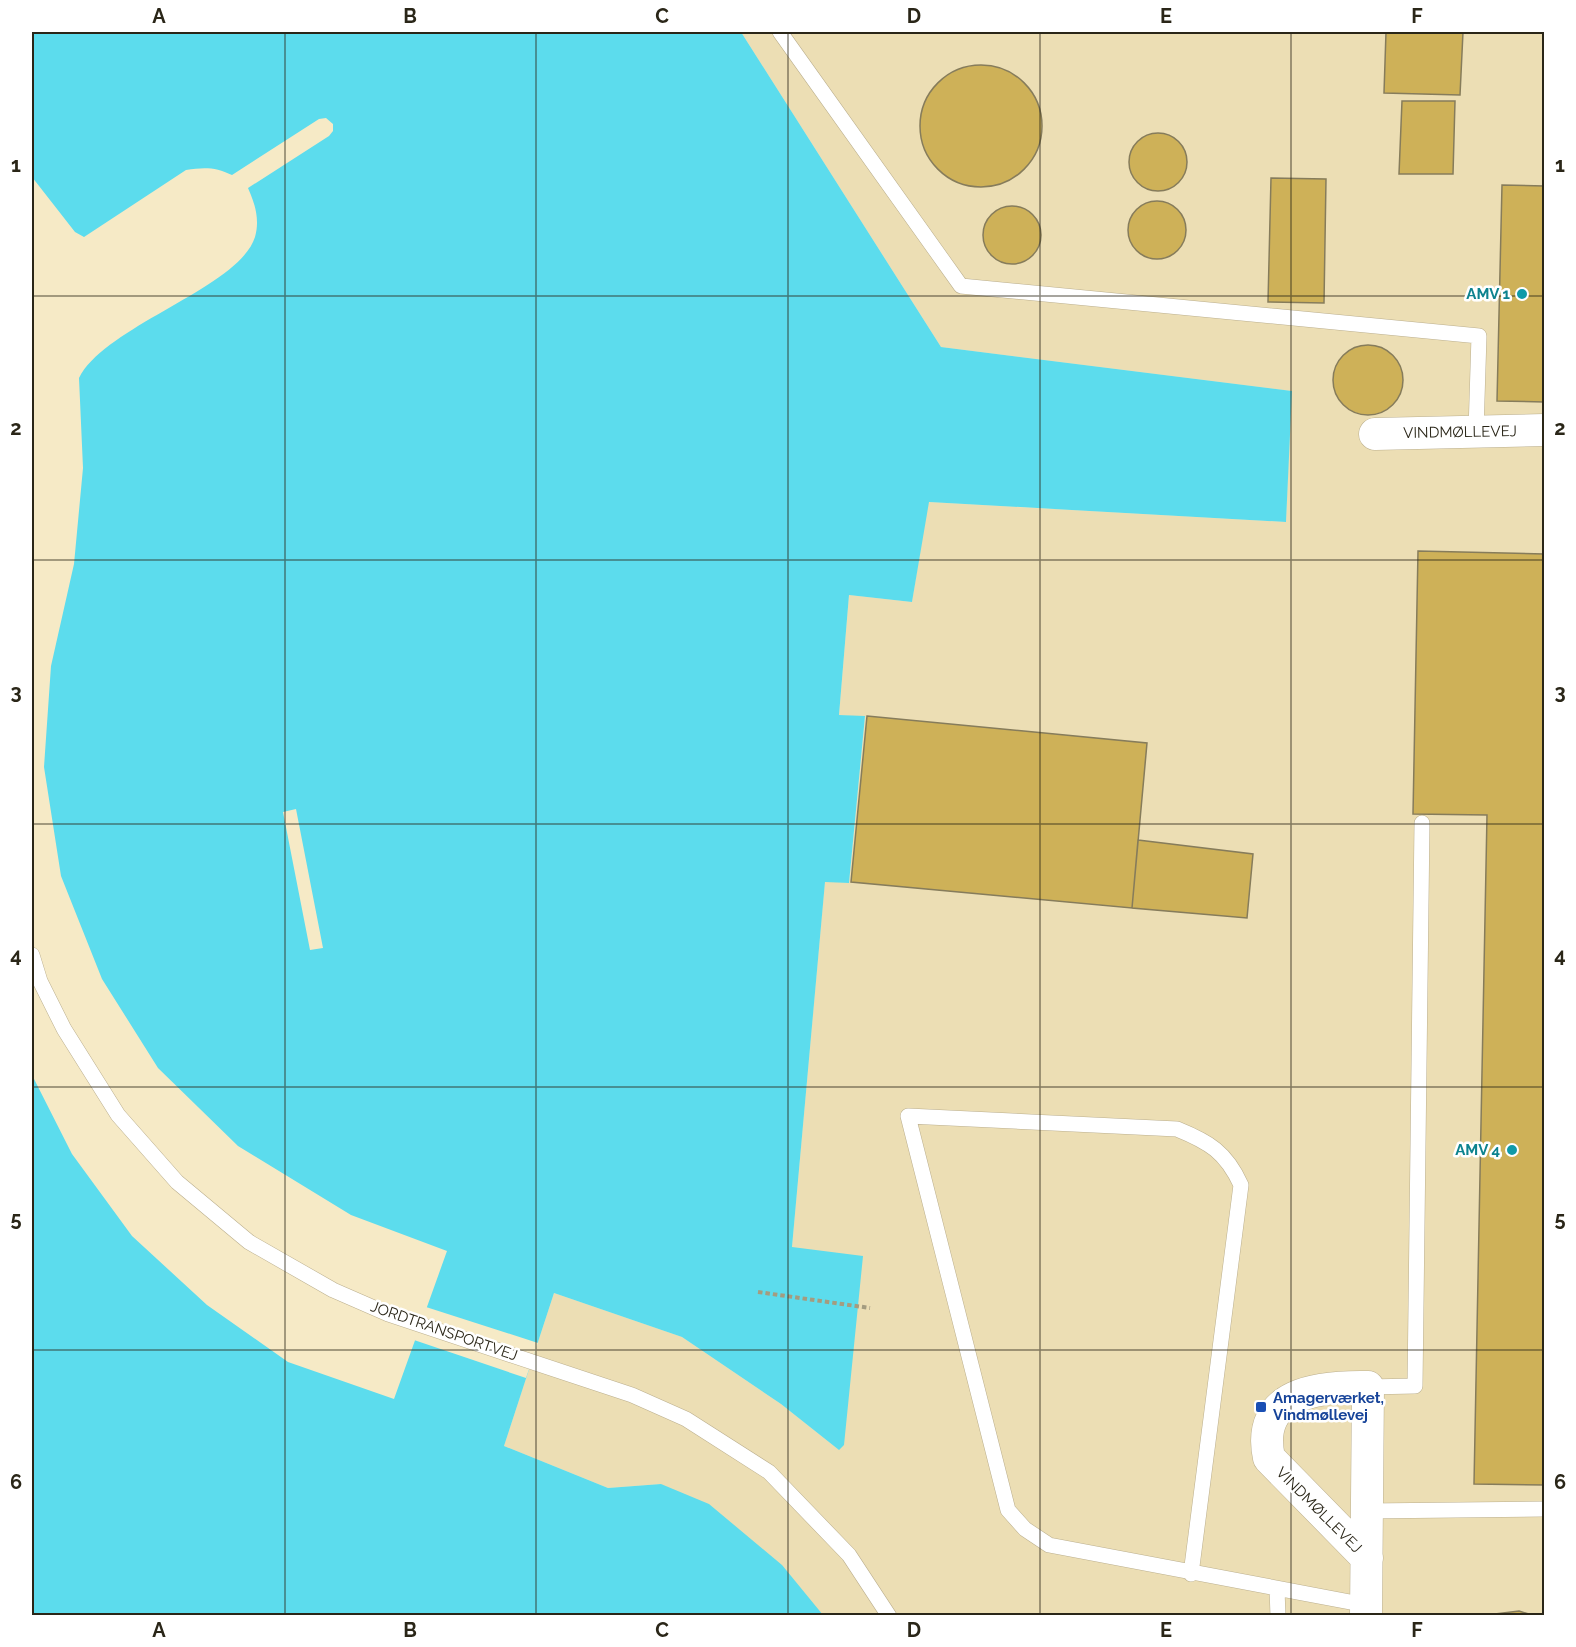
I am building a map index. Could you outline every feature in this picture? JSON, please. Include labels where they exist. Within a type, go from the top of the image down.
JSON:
[{"type":"street","name":"VINDMØLLEVEJ","points":[[1375,434],[1545,430]]},
{"type":"street","name":"VINDMØLLEVEJ","points":[[1366,1610],[1367,1558],[1366,1511],[1368,1387],[1338,1386],[1295,1395],[1281,1406],[1271,1420],[1265,1440],[1269,1458],[1367,1558]]},
{"type":"lane","points":[[780,32],[961,286],[1479,336],[1476,431]]},
{"type":"lane","points":[[1368,1387],[1415,1386],[1422,823]]},
{"type":"lane","name":"JORDTRANSPORTVEJ","points":[[32,955],[40,981],[64,1029],[118,1115],[177,1182],[249,1242],[333,1290],[388,1314],[632,1395],[686,1419],[769,1472],[849,1555],[889,1616]]},
{"type":"lane","points":[[1191,1574],[1241,1185],[1233,1167],[1221,1152],[1177,1129],[908,1116],[1008,1510],[1025,1529],[1049,1545],[1191,1574],[1277,1589],[1366,1610]]},
{"type":"lane","points":[[1366,1511],[1545,1509]]},
{"type":"lane","points":[[1277,1589],[1278,1616]]},
{"type":"path","points":[[758,1292],[870,1308]]},
{"type":"shaded area","points":[[741,32],[1544,32],[1544,1615],[823,1615],[661,1484],[608,1488],[504,1446],[554,1293],[682,1337],[781,1404],[839,1450],[792,1247],[825,881],[849,883],[865,717],[839,715],[849,595],[912,602],[928,502],[1286,522],[1291,391],[941,347]]},
{"type":"water","points":[[32,32],[741,32],[941,347],[1292,391],[1286,522],[929,502],[912,602],[849,595],[839,715],[865,716],[849,883],[825,882],[792,1247],[863,1256],[844,1445],[839,1450],[781,1404],[682,1337],[554,1293],[504,1446],[608,1488],[661,1484],[709,1504],[782,1565],[823,1615],[32,1615],[32,1075],[72,1154],[132,1236],[207,1305],[288,1362],[394,1399],[447,1251],[351,1215],[238,1146],[158,1068],[102,979],[61,876],[44,767],[51,666],[74,564],[83,468],[79,378],[94,359],[116,341],[225,273],[244,256],[255,237],[257,224],[255,206],[248,188],[329,136],[333,131],[333,124],[326,118],[319,119],[232,175],[210,168],[186,170],[84,237],[75,232],[32,177]]},
{"type":"pier","points":[[296,809],[323,948],[310,950],[283,812]]},
{"type":"pier","points":[[426,1307],[538,1343],[526,1378],[414,1340]]},
{"type":"building","points":[[1386,32],[1463,32],[1460,95],[1384,93]]},
{"type":"building","points":[[981,65],[1004,70],[1024,83],[1037,103],[1042,126],[1037,149],[1024,169],[1004,182],[981,187],[958,182],[938,169],[925,149],[920,126],[925,103],[938,83],[958,70]]},
{"type":"building","points":[[1402,101],[1455,101],[1453,174],[1399,174]]},
{"type":"building","points":[[1158,133],[1169,135],[1182,146],[1187,162],[1185,173],[1174,186],[1158,191],[1147,189],[1134,178],[1129,162],[1131,151],[1142,138]]},
{"type":"building","points":[[1271,178],[1326,179],[1324,303],[1268,302]]},
{"type":"building","name":"AMV 1","points":[[1502,185],[1544,186],[1544,402],[1497,401]]},
{"type":"building","points":[[1157,201],[1168,203],[1181,214],[1186,230],[1184,241],[1173,254],[1157,259],[1146,257],[1133,246],[1128,230],[1130,219],[1141,206]]},
{"type":"building","points":[[1012,206],[1023,208],[1036,219],[1041,235],[1039,246],[1028,259],[1012,264],[1001,262],[988,251],[983,235],[985,224],[996,211]]},
{"type":"building","points":[[1368,345],[1381,348],[1393,355],[1400,367],[1403,380],[1400,393],[1393,405],[1381,412],[1368,415],[1355,412],[1343,405],[1336,393],[1333,380],[1336,367],[1343,355],[1355,348]]},
{"type":"building","name":"AMV 4","points":[[1418,551],[1544,554],[1544,1485],[1474,1484],[1487,815],[1413,814]]},
{"type":"building","points":[[867,716],[1147,743],[1132,908],[851,882]]},
{"type":"building","points":[[1138,840],[1253,854],[1247,918],[1132,908]]},
{"type":"building","points":[[1519,1611],[1535,1616],[1492,1616],[1495,1614]]},
{"type":"place","name":"AMV 1","points":[[1522,294]]},
{"type":"place","name":"AMV 4","points":[[1512,1150]]},
{"type":"place","name":"Amagerværket, Vindmøllevej","points":[[1261,1407]]}]
